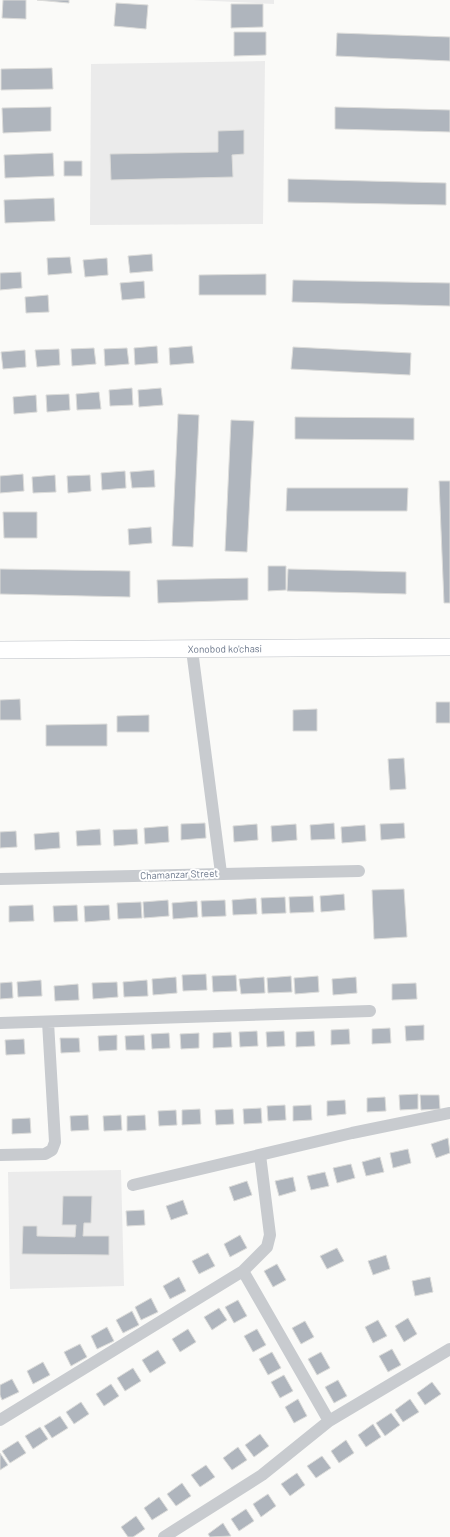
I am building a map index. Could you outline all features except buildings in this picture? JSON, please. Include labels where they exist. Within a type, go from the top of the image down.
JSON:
[{"type":"main road","name":"Xonobod ko'chasi","points":[[0,650],[192,650],[450,647]]},
{"type":"street","points":[[192,650],[221,873]]},
{"type":"street","name":"Chamanzar Street","points":[[0,879],[359,871]]},
{"type":"street","points":[[0,1023],[370,1011]]},
{"type":"street","points":[[0,1156],[45,1154],[52,1150],[55,1142],[48,1022]]},
{"type":"street","points":[[133,1185],[450,1112]]},
{"type":"street","points":[[0,1420],[243,1271],[267,1247],[270,1235],[260,1155]]},
{"type":"street","points":[[243,1271],[329,1421]]},
{"type":"street","points":[[164,1537],[262,1475],[329,1421],[450,1348]]},
{"type":"shaded area","points":[[193,0],[274,0],[274,4]]},
{"type":"shaded area","points":[[265,61],[263,224],[90,225],[91,64]]},
{"type":"shaded area","points":[[121,1170],[124,1286],[10,1289],[8,1172]]}]
